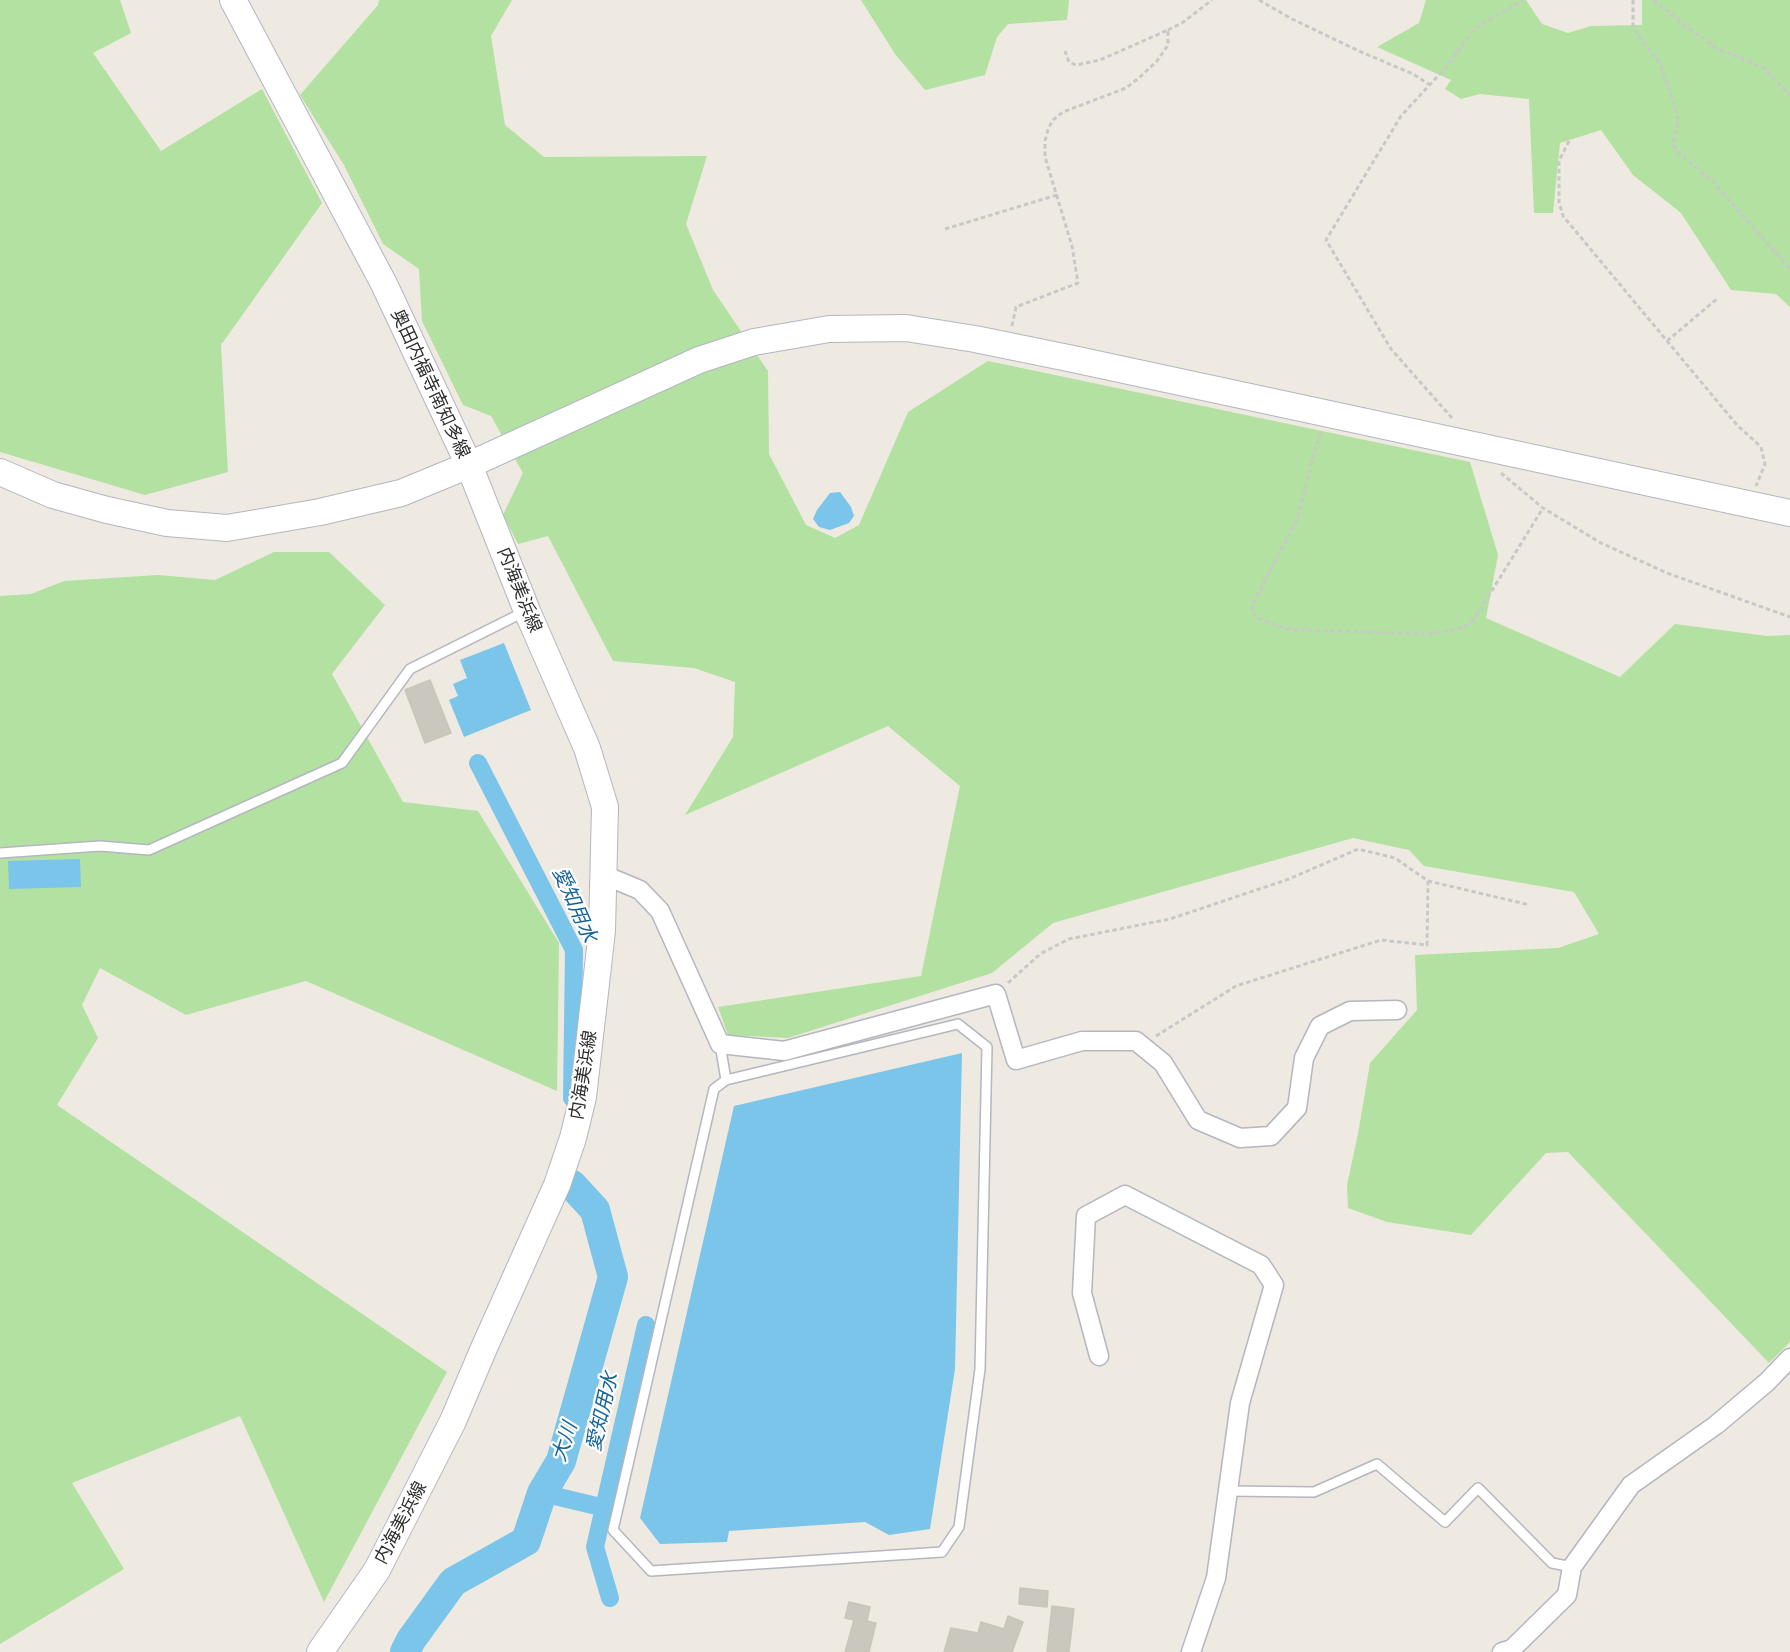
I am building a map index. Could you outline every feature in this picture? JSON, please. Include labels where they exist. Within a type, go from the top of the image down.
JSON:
[{"type":"main road","name":"奥田内福寺南知多線","points":[[0,472],[53,495],[107,510],[167,523],[227,528],[320,512],[401,493],[469,465],[384,284],[233,0]]},
{"type":"main road","points":[[469,465],[699,360],[754,342],[829,329],[906,328],[1008,346],[1463,441],[1790,513]]},
{"type":"main road","name":"内海美浜線","points":[[320,1652],[377,1570],[453,1421],[557,1185],[573,1138],[583,1097],[602,931],[605,807],[587,748],[527,611],[469,465]]},
{"type":"street","points":[[604,875],[640,890],[660,911],[720,1044],[784,1051],[996,994],[1016,1060],[1082,1041],[1136,1041],[1163,1063],[1198,1120],[1240,1138],[1270,1136],[1297,1108],[1304,1058],[1320,1026],[1350,1011],[1397,1010]]},
{"type":"street","points":[[1099,1356],[1082,1293],[1086,1216],[1125,1196],[1261,1265],[1274,1285],[1240,1403],[1216,1578],[1191,1652]]},
{"type":"street","points":[[1513,1651],[1567,1595],[1572,1567],[1631,1485],[1716,1425],[1767,1382],[1790,1358]]},
{"type":"street","points":[[1767,1382],[1790,1381]]},
{"type":"lane","points":[[0,853],[100,846],[149,850],[342,763],[410,669],[527,611]]},
{"type":"lane","points":[[958,1024],[987,1047],[980,1369],[959,1527],[942,1552],[651,1570],[613,1530],[714,1089],[726,1080],[958,1024]]},
{"type":"lane","points":[[720,1044],[726,1080]]},
{"type":"lane","points":[[1227,1491],[1314,1492],[1377,1464],[1445,1522],[1478,1488],[1552,1563],[1572,1567]]},
{"type":"path","points":[[1065,51],[1069,62],[1076,65],[1100,60],[1182,23],[1212,0]]},
{"type":"path","points":[[1259,0],[1292,19],[1413,74],[1430,85]]},
{"type":"path","points":[[1463,441],[1455,422],[1391,349],[1326,240],[1401,116],[1449,65],[1474,29],[1523,0]]},
{"type":"path","points":[[1633,0],[1633,28],[1659,62],[1676,106],[1678,123],[1674,146],[1713,182],[1790,269]]},
{"type":"path","points":[[1654,0],[1716,48],[1762,67],[1790,95]]},
{"type":"path","points":[[1008,346],[1016,307],[1078,283],[1072,246],[1045,157],[1048,129],[1053,120],[1063,112],[1126,88],[1140,77],[1157,61],[1168,45],[1167,30]]},
{"type":"path","points":[[1569,141],[1559,161],[1560,210],[1569,225],[1737,425],[1761,447],[1765,465],[1748,504]]},
{"type":"path","points":[[945,229],[1056,195]]},
{"type":"path","points":[[1667,341],[1718,298]]},
{"type":"path","points":[[1328,414],[1317,442],[1297,520],[1252,606],[1251,611],[1257,618],[1295,630],[1430,634],[1462,628],[1471,623],[1480,610],[1543,508]]},
{"type":"path","points":[[1498,471],[1543,508],[1601,543],[1668,573],[1790,617]]},
{"type":"path","points":[[996,994],[1040,954],[1069,939],[1170,919],[1289,879],[1358,849],[1395,858],[1428,881],[1530,905]]},
{"type":"path","points":[[1136,1041],[1159,1036],[1236,986],[1382,940],[1426,945],[1428,881]]},
{"type":"green space","points":[[0,0],[120,0],[131,33],[93,53],[161,151],[262,89],[322,203],[221,345],[228,472],[145,495],[0,452]]},
{"type":"green space","points":[[379,0],[512,0],[491,36],[505,125],[544,157],[707,156],[686,224],[713,290],[768,371],[769,454],[806,525],[835,538],[859,525],[908,412],[988,361],[1470,462],[1498,555],[1486,618],[1620,677],[1675,624],[1767,636],[1790,635],[1790,1342],[1769,1363],[1568,1152],[1546,1153],[1471,1235],[1387,1222],[1348,1208],[1347,1185],[1370,1063],[1417,1010],[1415,955],[1558,948],[1599,934],[1574,892],[1424,866],[1409,850],[1353,838],[1053,923],[992,973],[788,1038],[728,1035],[718,1007],[921,976],[960,786],[888,726],[685,815],[733,737],[735,682],[694,668],[613,661],[548,536],[518,544],[503,515],[523,473],[491,416],[463,405],[422,321],[419,269],[383,244],[344,165],[300,95],[378,5]]},
{"type":"green space","points":[[861,0],[1069,0],[1067,20],[1008,24],[997,37],[985,75],[925,90],[895,54]]},
{"type":"green space","points":[[1426,0],[1526,0],[1542,24],[1568,33],[1591,26],[1642,25],[1642,0],[1790,0],[1790,307],[1776,294],[1731,290],[1681,213],[1633,175],[1601,130],[1560,143],[1553,213],[1534,213],[1529,99],[1480,94],[1461,99],[1445,89],[1451,80],[1377,47],[1419,23]]},
{"type":"green space","points":[[274,552],[329,552],[385,605],[332,674],[403,802],[478,811],[559,943],[557,1091],[306,981],[186,1015],[100,968],[82,1005],[98,1038],[57,1105],[447,1372],[324,1602],[240,1416],[72,1483],[124,1569],[0,1644],[0,596],[31,594],[64,581],[158,575],[215,580]]},
{"type":"water","points":[[840,492],[851,507],[854,516],[849,523],[830,530],[819,527],[813,519],[817,510],[830,493]]},
{"type":"water","points":[[504,643],[531,710],[464,737],[449,700],[458,696],[453,684],[467,678],[460,660]]},
{"type":"water","points":[[80,859],[81,887],[9,889],[8,861]]},
{"type":"water","points":[[962,1053],[955,1369],[930,1529],[889,1535],[865,1522],[729,1531],[727,1542],[660,1544],[640,1518],[734,1106]]},
{"type":"building","points":[[430,680],[451,733],[425,743],[405,690]]},
{"type":"building","points":[[1020,1588],[1048,1591],[1047,1607],[1019,1604]]},
{"type":"building","points":[[849,1602],[870,1607],[867,1621],[876,1623],[869,1652],[845,1652],[854,1620],[845,1618]]},
{"type":"building","points":[[1052,1606],[1074,1609],[1069,1652],[1047,1652]]},
{"type":"building","points":[[1008,1616],[1023,1622],[1012,1652],[944,1652],[951,1628],[978,1633],[981,1622],[1004,1629]]},
{"type":"waterway","name":"愛知用水","points":[[478,763],[574,950],[572,1098]]},
{"type":"waterway","name":"大川","points":[[405,1652],[411,1640],[453,1582],[526,1541],[542,1493],[561,1461],[613,1277],[595,1210],[572,1185]]},
{"type":"waterway","name":"愛知用水","points":[[610,1598],[595,1547],[646,1325]]},
{"type":"waterway","name":"愛知用水","points":[[542,1493],[605,1508]]}]
